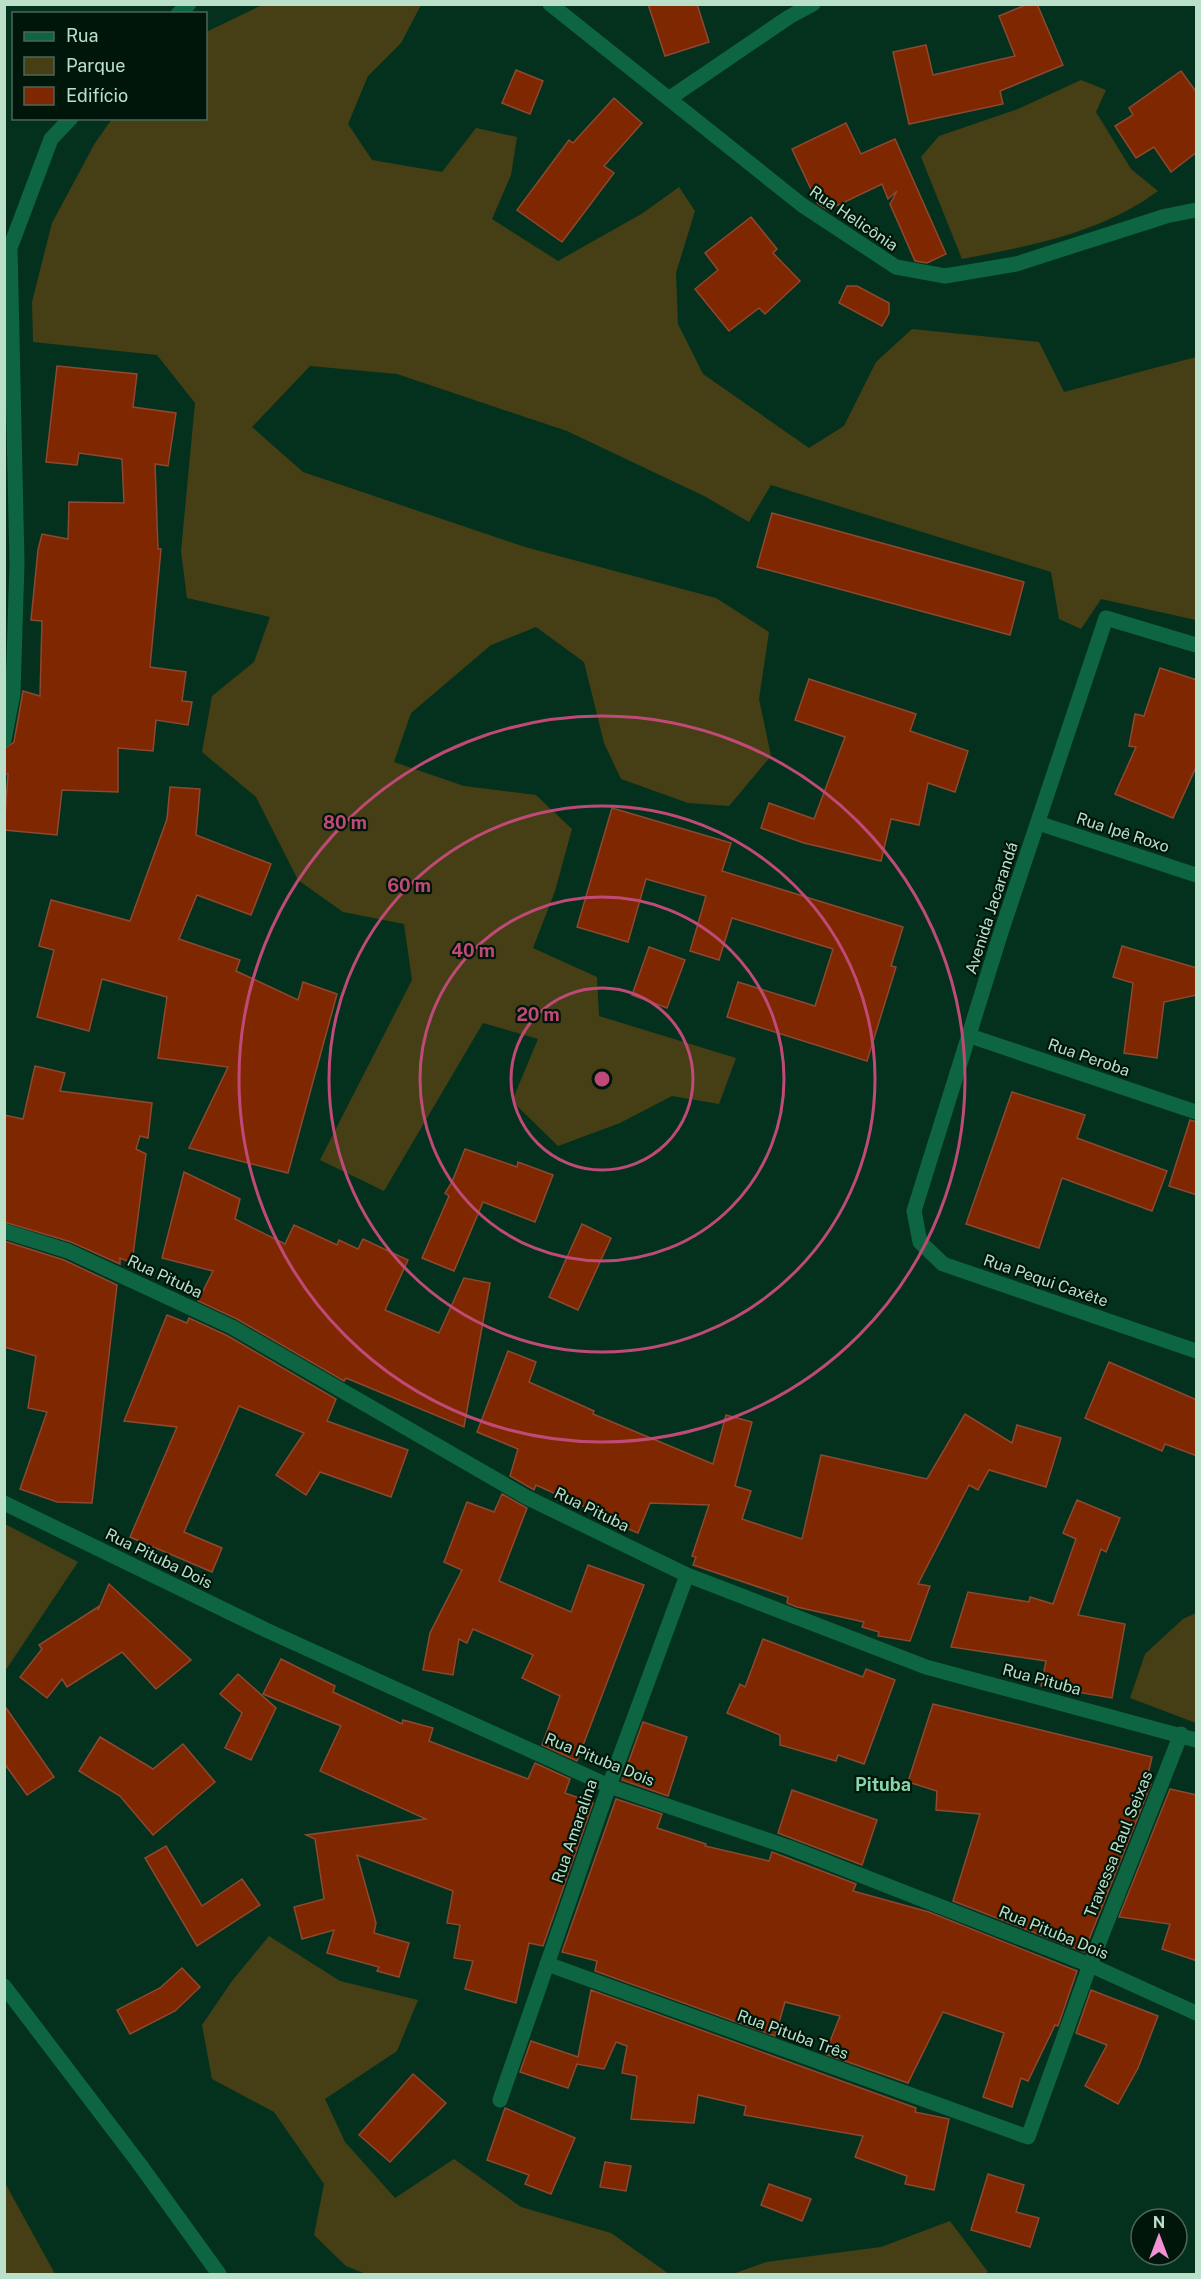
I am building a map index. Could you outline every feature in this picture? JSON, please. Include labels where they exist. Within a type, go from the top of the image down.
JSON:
[{"type":"street","name":"Rua Helicônia","points":[[550,4],[802,205],[896,267],[945,276],[1016,264],[1166,216],[1197,210]]},
{"type":"street","points":[[670,98],[789,17],[813,4]]},
{"type":"street","points":[[4,740],[13,693],[10,248],[51,139],[69,120]]},
{"type":"street","name":"Avenida Jacarandá","points":[[914,1211],[1106,618],[1197,645]]},
{"type":"street","name":"Rua Ipê Roxo","points":[[1038,823],[1197,875]]},
{"type":"street","name":"Rua Peroba","points":[[970,1035],[1197,1112]]},
{"type":"street","name":"Rua Pequi Caxête","points":[[914,1211],[920,1242],[944,1264],[1197,1351]]},
{"type":"street","name":"Rua Pituba","points":[[4,1231],[68,1251],[232,1326],[526,1497],[687,1575],[926,1667],[1197,1740]]},
{"type":"street","name":"Rua Pituba Dois","points":[[4,1503],[266,1630],[609,1786],[791,1848],[1090,1965],[1197,2013]]},
{"type":"street","name":"Rua Amaralina","points":[[500,2100],[609,1786],[687,1575]]},
{"type":"street","name":"Travessa Raul Seixas","points":[[1028,2137],[1090,1965],[1181,1734]]},
{"type":"street","name":"Rua Pituba Três","points":[[547,1964],[1028,2137]]},
{"type":"street","points":[[4,1986],[138,2162],[219,2274]]},
{"type":"green space","points":[[262,5],[421,5],[401,43],[368,76],[348,124],[372,160],[442,172],[476,128],[517,137],[511,175],[492,219],[558,261],[643,213],[679,187],[695,211],[676,273],[678,324],[703,374],[809,448],[844,426],[876,362],[912,329],[1039,342],[1064,392],[1196,357],[1196,620],[1101,599],[1081,629],[1059,619],[1051,572],[771,485],[749,522],[704,496],[567,431],[397,374],[310,366],[252,427],[303,472],[525,547],[716,598],[769,632],[759,699],[771,756],[729,806],[688,803],[621,779],[604,743],[584,662],[536,627],[491,645],[411,713],[394,762],[464,786],[536,795],[572,829],[555,891],[533,948],[597,977],[599,1016],[736,1058],[719,1104],[672,1096],[620,1123],[558,1146],[512,1101],[538,1039],[483,1023],[384,1191],[320,1160],[412,980],[404,924],[343,912],[298,880],[256,797],[202,752],[212,696],[254,662],[270,617],[187,598],[181,551],[195,403],[157,355],[33,342],[32,302],[52,223],[95,143],[111,120],[207,120],[207,32]]},
{"type":"green space","points":[[1081,80],[1106,90],[1096,112],[1131,169],[1158,191],[1113,218],[1089,228],[1039,243],[962,259],[921,157],[939,136],[1018,109]]},
{"type":"green space","points":[[5,1524],[78,1562],[5,1671]]},
{"type":"green space","points":[[1196,1613],[1196,1723],[1130,1698],[1145,1654],[1183,1619]]},
{"type":"green space","points":[[269,1936],[340,1981],[418,2000],[397,2051],[325,2099],[345,2142],[395,2198],[454,2159],[521,2207],[611,2233],[669,2274],[366,2274],[346,2266],[314,2235],[324,2184],[274,2112],[212,2079],[202,2025],[232,1981]]},
{"type":"green space","points":[[5,2183],[55,2274],[5,2274]]},
{"type":"green space","points":[[950,2221],[988,2272],[984,2274],[733,2274],[766,2262],[881,2247]]},
{"type":"building","points":[[648,4],[697,4],[709,42],[665,56]]},
{"type":"building","points":[[1028,4],[1037,4],[1063,65],[1000,91],[1003,104],[909,124],[893,52],[926,45],[933,75],[1015,56],[999,16]]},
{"type":"building","points":[[516,70],[543,81],[530,114],[502,103]]},
{"type":"building","points":[[1181,71],[1197,93],[1197,152],[1171,172],[1154,147],[1136,158],[1115,126],[1133,115],[1129,108]]},
{"type":"building","points":[[614,98],[642,123],[604,166],[614,173],[562,242],[517,210],[569,140],[573,143]]},
{"type":"building","points":[[846,123],[861,154],[895,139],[946,254],[927,263],[915,261],[890,204],[897,191],[888,199],[882,184],[828,210],[818,204],[792,149]]},
{"type":"building","points":[[751,217],[777,249],[773,253],[800,281],[765,314],[759,308],[729,331],[695,289],[718,270],[705,253]]},
{"type":"building","points":[[847,286],[857,286],[889,303],[889,313],[882,326],[839,303]]},
{"type":"building","points":[[57,366],[137,374],[133,407],[176,413],[168,466],[155,464],[158,549],[161,549],[150,667],[186,672],[182,701],[192,702],[188,725],[156,720],[153,751],[118,748],[118,792],[62,790],[57,835],[4,830],[8,774],[4,774],[4,749],[14,742],[23,691],[40,696],[42,621],[31,620],[38,550],[42,534],[68,539],[69,502],[124,503],[122,459],[79,453],[77,465],[46,462]]},
{"type":"building","points":[[772,513],[1024,582],[1010,635],[757,567]]},
{"type":"building","points":[[1160,668],[1197,680],[1197,765],[1173,818],[1115,794],[1136,747],[1129,746],[1135,714],[1144,716]]},
{"type":"building","points":[[809,679],[916,714],[910,731],[968,751],[955,792],[928,783],[919,825],[891,819],[881,861],[804,843],[761,828],[769,803],[814,819],[845,737],[795,720]]},
{"type":"building","points":[[170,787],[200,789],[196,835],[271,864],[251,915],[197,895],[179,939],[240,960],[236,971],[298,1000],[303,982],[337,994],[288,1173],[189,1148],[228,1067],[158,1058],[167,997],[102,979],[89,1031],[37,1017],[54,950],[39,946],[51,900],[130,921],[167,819]]},
{"type":"building","points":[[612,808],[731,843],[722,871],[903,927],[891,966],[896,967],[867,1061],[727,1017],[738,982],[815,1006],[833,949],[732,918],[719,960],[690,951],[706,896],[646,879],[628,942],[577,927]]},
{"type":"building","points":[[1122,946],[1197,968],[1197,995],[1164,1002],[1157,1058],[1124,1053],[1133,983],[1113,977]]},
{"type":"building","points":[[649,947],[685,960],[667,1008],[632,995]]},
{"type":"building","points":[[35,1066],[65,1073],[60,1091],[152,1103],[148,1138],[140,1136],[136,1149],[146,1154],[132,1263],[120,1258],[120,1264],[71,1242],[4,1222],[4,1115],[23,1119]]},
{"type":"building","points":[[1012,1092],[1085,1115],[1077,1138],[1167,1171],[1152,1211],[1062,1178],[1039,1248],[966,1224]]},
{"type":"building","points":[[1190,1120],[1197,1122],[1197,1195],[1169,1186]]},
{"type":"building","points":[[465,1149],[517,1167],[518,1162],[553,1175],[535,1222],[483,1202],[454,1271],[422,1258],[449,1196],[445,1193],[452,1182]]},
{"type":"building","points":[[184,1172],[240,1199],[235,1219],[285,1244],[294,1225],[337,1245],[339,1240],[358,1249],[363,1239],[408,1260],[385,1310],[439,1333],[464,1278],[490,1283],[464,1427],[346,1378],[344,1381],[237,1319],[198,1301],[213,1271],[162,1258]]},
{"type":"building","points":[[582,1224],[611,1238],[578,1310],[549,1297]]},
{"type":"building","points":[[4,1241],[64,1260],[117,1285],[92,1503],[57,1502],[20,1489],[47,1412],[28,1408],[36,1356],[4,1347]]},
{"type":"building","points":[[167,1315],[187,1323],[189,1318],[228,1336],[336,1399],[327,1421],[408,1450],[391,1497],[320,1472],[306,1495],[276,1475],[304,1433],[239,1406],[184,1532],[222,1548],[212,1572],[130,1537],[177,1427],[124,1421]]},
{"type":"building","points":[[508,1351],[536,1362],[529,1382],[594,1411],[593,1414],[713,1464],[726,1415],[752,1422],[735,1486],[751,1491],[742,1519],[802,1539],[821,1455],[927,1479],[965,1414],[1012,1443],[1017,1425],[1061,1438],[1046,1487],[989,1470],[978,1490],[969,1485],[918,1584],[930,1586],[910,1641],[878,1636],[879,1632],[862,1627],[864,1622],[797,1607],[787,1603],[788,1597],[693,1565],[696,1557],[692,1556],[709,1505],[650,1503],[638,1533],[592,1514],[594,1511],[536,1485],[534,1490],[510,1476],[518,1449],[477,1432]]},
{"type":"building","points":[[1109,1362],[1197,1400],[1197,1456],[1165,1444],[1162,1451],[1085,1418]]},
{"type":"building","points":[[502,1494],[527,1508],[499,1581],[571,1612],[588,1565],[644,1585],[577,1761],[542,1745],[560,1696],[522,1678],[533,1655],[473,1629],[467,1643],[459,1639],[453,1675],[423,1670],[430,1633],[462,1570],[444,1562],[467,1502],[494,1512]]},
{"type":"building","points":[[1077,1500],[1120,1518],[1106,1552],[1101,1549],[1078,1615],[1125,1624],[1112,1698],[1041,1686],[1046,1661],[951,1647],[968,1592],[1029,1602],[1030,1597],[1053,1604],[1076,1539],[1063,1533]]},
{"type":"building","points":[[109,1584],[191,1660],[156,1689],[122,1652],[67,1687],[62,1679],[47,1698],[20,1677],[42,1649],[39,1645],[98,1607],[98,1610]]},
{"type":"building","points":[[763,1639],[863,1677],[866,1669],[895,1680],[864,1764],[838,1755],[836,1761],[780,1745],[780,1735],[727,1713],[740,1684],[745,1687]]},
{"type":"building","points":[[281,1659],[335,1686],[333,1692],[402,1724],[403,1720],[433,1728],[429,1741],[528,1779],[535,1763],[570,1779],[565,1793],[593,1803],[543,1946],[529,1943],[516,2003],[465,1989],[473,1961],[454,1958],[460,1925],[447,1923],[453,1891],[357,1855],[376,1923],[374,1933],[409,1943],[399,1977],[377,1971],[379,1967],[327,1953],[334,1930],[302,1939],[294,1907],[324,1899],[315,1839],[306,1835],[426,1819],[320,1771],[341,1726],[263,1694]]},
{"type":"building","points":[[238,1674],[276,1708],[251,1760],[225,1748],[242,1713],[220,1694]]},
{"type":"building","points":[[933,1704],[1152,1757],[1146,1783],[1151,1784],[1084,1952],[953,1901],[980,1814],[936,1810],[937,1791],[908,1782]]},
{"type":"building","points":[[4,1705],[54,1777],[27,1795],[4,1763]]},
{"type":"building","points":[[643,1722],[687,1737],[668,1796],[622,1780]]},
{"type":"building","points":[[100,1737],[153,1769],[183,1744],[215,1782],[153,1835],[120,1796],[79,1771]]},
{"type":"building","points":[[1170,1789],[1197,1795],[1197,1961],[1162,1949],[1170,1924],[1119,1917]]},
{"type":"building","points":[[792,1790],[877,1820],[862,1865],[778,1833]]},
{"type":"building","points":[[616,1799],[662,1814],[657,1828],[706,1844],[705,1846],[769,1861],[772,1852],[856,1884],[853,1891],[929,1912],[1077,1971],[1058,2026],[1055,2025],[1028,2081],[1021,2078],[1012,2107],[983,2097],[1004,2033],[943,2012],[908,2083],[825,2054],[840,2016],[785,2002],[775,2036],[595,1971],[597,1961],[562,1952]]},
{"type":"building","points":[[166,1846],[202,1906],[242,1879],[260,1905],[197,1946],[145,1858]]},
{"type":"building","points":[[182,1968],[200,1987],[175,2011],[130,2034],[117,2010],[160,1988]]},
{"type":"building","points":[[591,1990],[916,2108],[915,2112],[949,2119],[934,2190],[905,2184],[907,2176],[855,2157],[863,2136],[744,2115],[746,2106],[698,2095],[694,2123],[631,2119],[637,2076],[622,2073],[627,2046],[616,2042],[604,2069],[577,2064],[568,2088],[520,2072],[531,2041],[578,2057]]},
{"type":"building","points":[[1091,1990],[1158,2016],[1138,2068],[1118,2104],[1085,2086],[1107,2045],[1076,2033]]},
{"type":"building","points":[[413,2074],[446,2103],[390,2162],[359,2135]]},
{"type":"building","points":[[505,2108],[575,2138],[551,2194],[525,2184],[529,2175],[487,2160]]},
{"type":"building","points":[[605,2162],[631,2166],[626,2191],[600,2187]]},
{"type":"building","points":[[988,2174],[1024,2185],[1016,2212],[1039,2218],[1030,2247],[971,2230]]},
{"type":"building","points":[[769,2184],[811,2199],[802,2221],[761,2205]]},
{"type":"district","name":"Pituba","points":[[883,1785]]}]
